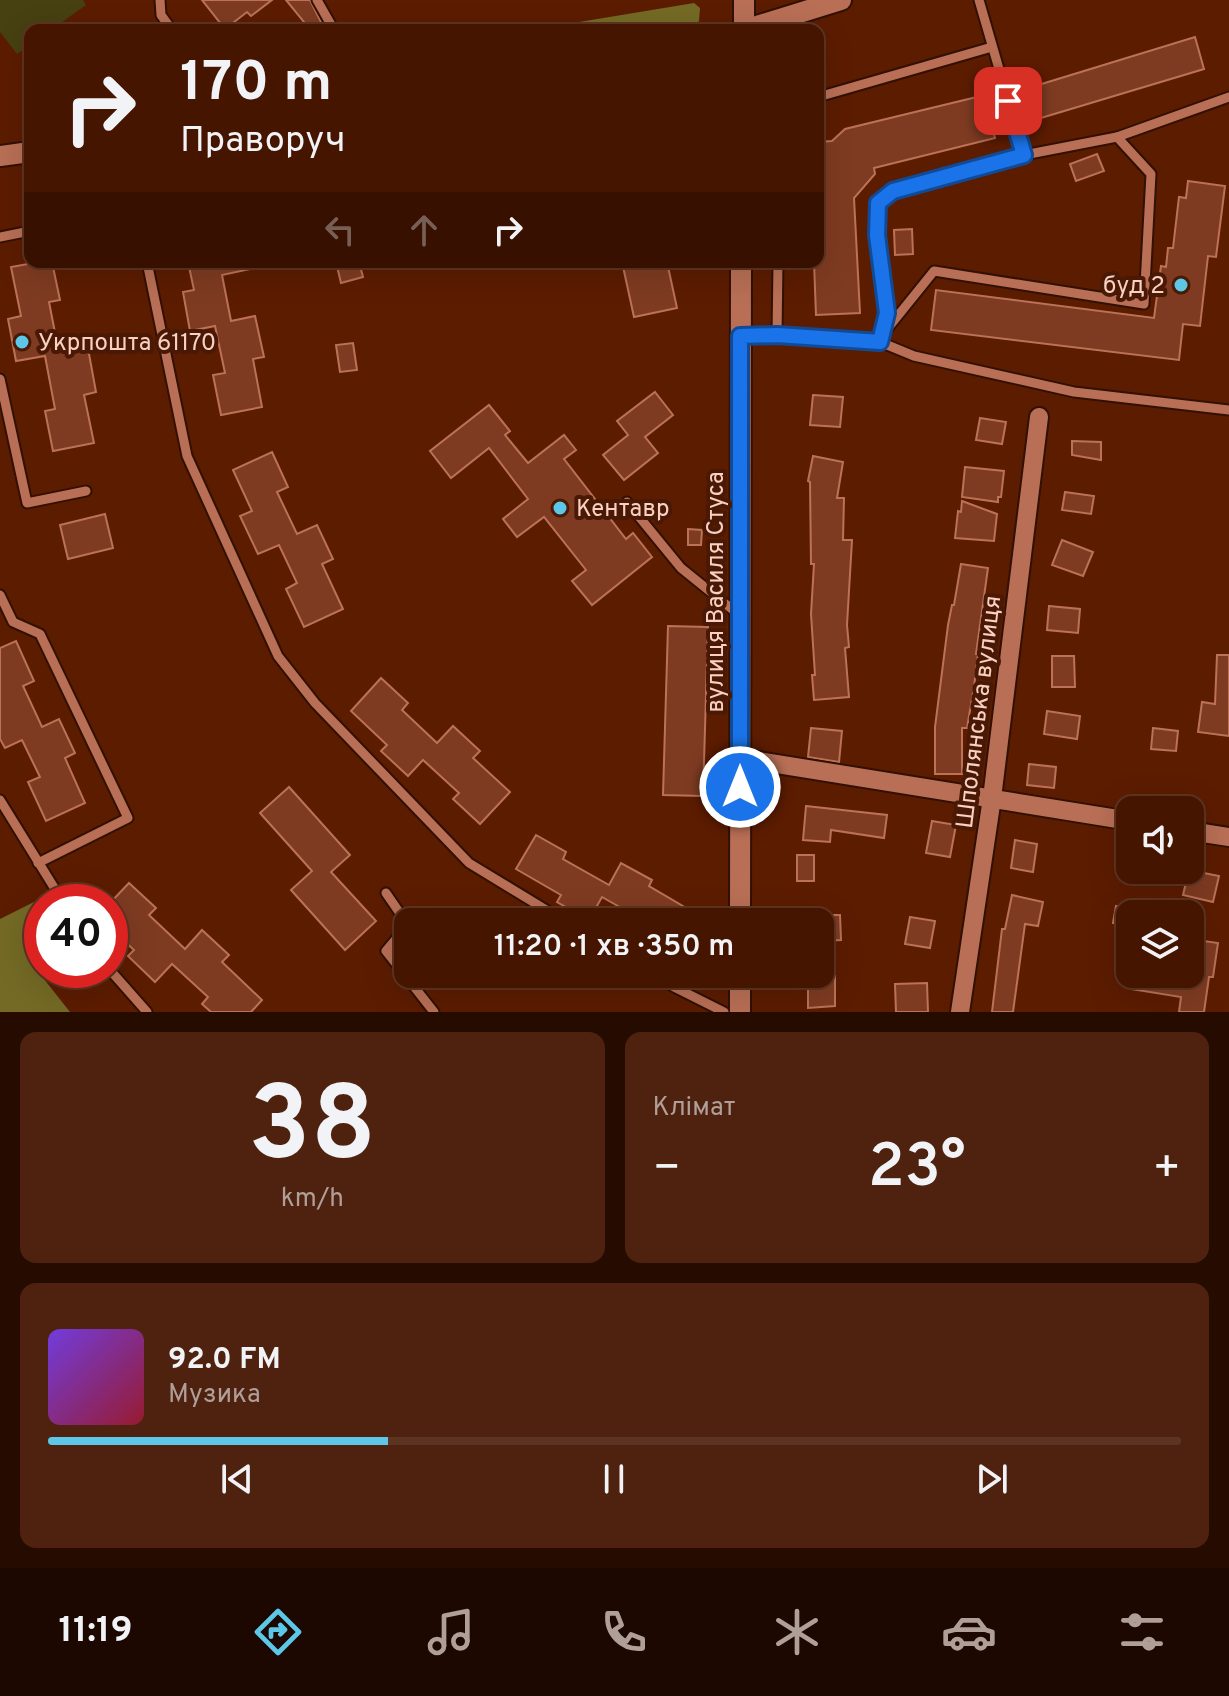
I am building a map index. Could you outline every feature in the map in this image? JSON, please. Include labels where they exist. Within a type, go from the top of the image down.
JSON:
[{"type":"street","points":[[744,0],[744,24]]},
{"type":"street","points":[[763,24],[841,0]]},
{"type":"street","points":[[0,156],[24,153]]},
{"type":"street","name":"вулиця Василя Стуса","points":[[740,908],[741,268]]},
{"type":"street","name":"Шполянська вулиця","points":[[960,1012],[992,798],[1039,417]]},
{"type":"street","points":[[740,758],[1116,819]]},
{"type":"street","points":[[1204,833],[1229,837]]},
{"type":"street","points":[[740,988],[740,1012]]},
{"type":"lane","points":[[160,0],[161,15],[168,24]]},
{"type":"lane","points":[[317,0],[331,24]]},
{"type":"lane","points":[[979,0],[1024,155]]},
{"type":"lane","points":[[824,95],[992,47]]},
{"type":"lane","points":[[881,339],[887,313],[877,235],[878,203],[893,191],[1024,155],[1117,137],[1229,97]]},
{"type":"lane","points":[[881,339],[934,271],[1144,304],[1151,174],[1117,137]]},
{"type":"lane","points":[[0,237],[24,232]]},
{"type":"lane","points":[[148,268],[187,456],[278,656],[315,703],[469,863],[543,908]]},
{"type":"lane","points":[[777,335],[778,268]]},
{"type":"lane","points":[[740,336],[881,339],[914,356],[1074,392],[1229,410]]},
{"type":"lane","points":[[0,379],[27,503],[86,491]]},
{"type":"lane","points":[[627,502],[681,568],[741,616]]},
{"type":"lane","points":[[0,595],[13,622],[40,634],[128,818],[38,863]]},
{"type":"lane","points":[[0,800],[51,884]]},
{"type":"lane","points":[[386,893],[408,925],[386,951],[434,1012]]},
{"type":"lane","points":[[126,988],[147,1012]]},
{"type":"lane","points":[[676,988],[724,1012]]},
{"type":"shaded area","points":[[0,0],[83,0],[86,5],[59,24],[24,24],[24,49],[17,54],[0,32]]},
{"type":"shaded area","points":[[694,3],[700,8],[699,21],[696,24],[567,24]]},
{"type":"shaded area","points":[[24,907],[24,988],[51,988],[70,1012],[0,1012],[0,919]]},
{"type":"building","points":[[202,0],[272,0],[251,16],[247,12],[231,24],[221,24]]},
{"type":"building","points":[[286,0],[310,0],[322,24],[306,24]]},
{"type":"building","points":[[1195,37],[1204,69],[1031,121],[1022,90]]},
{"type":"building","points":[[985,95],[995,138],[874,168],[875,174],[854,198],[860,313],[816,315],[814,268],[824,268],[824,142],[832,141],[845,129]]},
{"type":"building","points":[[1097,154],[1104,171],[1076,181],[1070,164]]},
{"type":"building","name":"буд 2","points":[[1188,181],[1225,186],[1216,257],[1208,256],[1200,326],[1183,324],[1179,360],[931,330],[936,290],[1154,318],[1161,266],[1166,267],[1168,248],[1173,248],[1179,197],[1186,198]]},
{"type":"building","points":[[912,229],[913,254],[895,255],[894,230]]},
{"type":"building","points":[[24,265],[24,268],[53,268],[60,300],[49,302],[58,348],[87,343],[96,392],[84,395],[94,443],[53,451],[45,411],[55,409],[45,356],[16,361],[8,319],[21,316],[11,267]]},
{"type":"building","points":[[189,268],[255,268],[222,275],[231,321],[255,316],[264,357],[253,359],[262,407],[221,415],[213,375],[225,373],[215,326],[190,331],[183,292],[194,290]]},
{"type":"building","points":[[337,268],[361,268],[363,277],[341,283]]},
{"type":"building","points":[[623,268],[668,268],[677,308],[634,317]]},
{"type":"building","points":[[353,343],[357,370],[340,372],[336,345]]},
{"type":"building","points":[[655,392],[673,415],[645,437],[658,453],[624,480],[603,455],[628,435],[617,421]]},
{"type":"building","points":[[813,395],[843,397],[840,427],[810,425]]},
{"type":"building","name":"Кентавр","points":[[489,405],[510,431],[505,435],[528,463],[564,435],[576,450],[564,459],[626,539],[633,533],[652,557],[592,605],[572,581],[586,570],[544,517],[517,537],[503,519],[528,499],[489,448],[451,478],[430,451]]},
{"type":"building","points":[[980,418],[1006,422],[1002,444],[976,440]]},
{"type":"building","points":[[1072,441],[1101,442],[1101,460],[1072,455]]},
{"type":"building","points":[[272,452],[288,487],[277,492],[297,534],[317,525],[333,559],[322,564],[343,609],[304,627],[286,589],[297,583],[279,545],[258,554],[240,516],[252,511],[233,470]]},
{"type":"building","points":[[813,456],[843,462],[837,498],[844,498],[843,540],[852,540],[847,625],[849,647],[845,648],[849,697],[814,700],[811,614],[814,564],[811,564],[808,481]]},
{"type":"building","points":[[965,467],[1004,471],[998,502],[962,497]]},
{"type":"building","points":[[1065,492],[1094,496],[1091,514],[1062,510]]},
{"type":"building","points":[[962,501],[997,514],[994,541],[955,538]]},
{"type":"building","points":[[105,514],[113,548],[68,559],[60,525]]},
{"type":"building","points":[[688,529],[702,530],[701,545],[688,545]]},
{"type":"building","points":[[1062,540],[1093,552],[1083,576],[1052,565]]},
{"type":"building","points":[[961,564],[988,568],[974,687],[967,728],[962,728],[962,774],[935,774],[935,727],[948,625]]},
{"type":"building","points":[[1049,606],[1080,609],[1078,633],[1047,630]]},
{"type":"building","points":[[668,626],[708,627],[703,796],[663,795]]},
{"type":"building","points":[[16,641],[34,681],[23,686],[42,727],[59,719],[75,753],[65,758],[85,803],[46,821],[28,782],[40,777],[22,740],[5,748],[0,739],[0,648]]},
{"type":"building","points":[[1217,655],[1229,655],[1229,736],[1198,732],[1202,702],[1215,704]]},
{"type":"building","points":[[1052,656],[1074,656],[1075,687],[1052,687]]},
{"type":"building","points":[[381,678],[408,703],[402,710],[437,743],[453,726],[480,751],[473,758],[510,792],[480,824],[453,799],[459,793],[423,760],[408,776],[381,751],[387,745],[351,711]]},
{"type":"building","points":[[1047,711],[1080,716],[1077,739],[1044,734]]},
{"type":"building","points":[[811,728],[842,731],[839,762],[808,757]]},
{"type":"building","points":[[1153,728],[1178,731],[1176,751],[1151,749]]},
{"type":"building","points":[[1029,764],[1056,767],[1054,788],[1027,785]]},
{"type":"building","points":[[289,787],[350,855],[331,872],[376,921],[345,950],[291,890],[312,871],[260,813]]},
{"type":"building","points":[[806,806],[887,815],[884,838],[831,830],[830,842],[803,840]]},
{"type":"building","points":[[932,821],[956,825],[950,857],[926,853]]},
{"type":"building","points":[[536,835],[566,852],[563,859],[609,885],[621,863],[652,880],[649,886],[686,908],[621,908],[602,897],[596,908],[568,908],[557,902],[561,895],[516,869]]},
{"type":"building","points":[[1015,840],[1037,844],[1033,872],[1011,868]]},
{"type":"building","points":[[797,855],[814,855],[814,881],[797,881]]},
{"type":"building","points":[[1204,873],[1219,876],[1213,902],[1183,895],[1186,884],[1204,884]]},
{"type":"building","points":[[128,884],[156,908],[149,915],[185,949],[202,930],[229,955],[222,962],[262,1000],[251,1012],[211,1012],[202,1004],[208,997],[172,964],[155,982],[128,956],[134,950],[128,944]]},
{"type":"building","points":[[1012,895],[1043,902],[1038,926],[1025,924],[1013,1012],[992,1012],[1002,929],[1005,929]]},
{"type":"building","points":[[834,915],[840,915],[841,940],[834,940]]},
{"type":"building","points":[[910,917],[935,921],[930,948],[905,944]]},
{"type":"building","points":[[1204,941],[1218,943],[1204,1012],[1179,1012],[1181,997],[1131,989],[1204,988]]},
{"type":"building","points":[[834,976],[835,1006],[808,1008],[808,988],[834,988]]},
{"type":"building","points":[[927,983],[928,1012],[896,1012],[895,984]]},
{"type":"place","name":"буд 2","points":[[1181,285]]},
{"type":"place","name":"Укрпошта 61170","points":[[22,342]]},
{"type":"place","name":"Кентавр","points":[[560,508]]},
{"type":"route","points":[[740,787],[740,336],[777,335],[880,342],[887,313],[877,235],[878,203],[893,191],[1024,155],[1008,101]]}]
